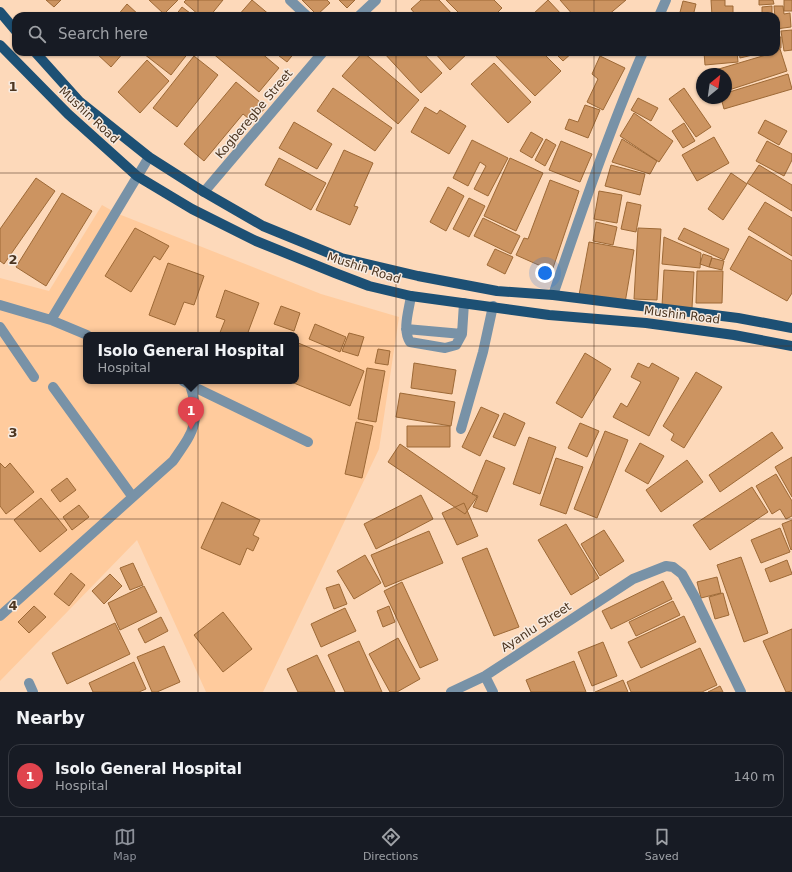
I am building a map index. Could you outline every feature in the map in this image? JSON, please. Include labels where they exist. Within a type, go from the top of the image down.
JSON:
[{"type":"main road","points":[[0,12],[12,26]]},
{"type":"main road","name":"Mushin Road","points":[[0,45],[68,114],[137,176],[192,209],[256,241],[369,286],[411,296],[493,306],[549,315],[646,323],[734,335],[792,346]]},
{"type":"main road","name":"Mushin Road","points":[[38,56],[80,102],[149,157],[204,192],[263,226],[341,258],[467,286],[738,318],[792,328]]},
{"type":"street","points":[[290,0],[303,12]]},
{"type":"street","points":[[363,12],[376,0]]},
{"type":"street","points":[[661,12],[666,0]]},
{"type":"street","name":"Kogberegbe Street","points":[[204,192],[320,56]]},
{"type":"street","points":[[553,295],[585,202],[641,56]]},
{"type":"street","points":[[51,320],[149,157]]},
{"type":"street","points":[[411,296],[406,329],[407,337],[410,342],[445,348],[456,345],[462,334],[464,303]]},
{"type":"street","points":[[0,305],[51,320],[83,333]]},
{"type":"street","points":[[460,429],[483,352],[493,306]]},
{"type":"street","points":[[0,327],[34,377]]},
{"type":"street","points":[[406,329],[462,334]]},
{"type":"street","points":[[0,616],[132,496],[173,461],[192,434],[196,418],[196,406],[186,384]]},
{"type":"street","points":[[188,384],[308,442]]},
{"type":"street","points":[[53,387],[132,496]]},
{"type":"street","name":"Ayanlu Street","points":[[451,692],[485,676],[633,579],[666,566],[673,567],[682,574],[696,599],[741,692]]},
{"type":"street","points":[[485,676],[493,692]]},
{"type":"shaded area","points":[[102,205],[116,213],[321,294],[399,317],[379,449],[263,692],[206,692],[137,540],[0,681],[0,278],[49,291]]},
{"type":"building","points":[[46,0],[61,0],[54,7]]},
{"type":"building","points":[[149,0],[178,0],[166,12],[162,12]]},
{"type":"building","points":[[186,0],[223,0],[213,12],[195,12],[184,2]]},
{"type":"building","points":[[252,0],[266,12],[242,12]]},
{"type":"building","points":[[302,0],[327,0],[330,3],[320,12],[314,12]]},
{"type":"building","points":[[339,0],[355,0],[347,8]]},
{"type":"building","points":[[421,0],[439,0],[450,12],[414,12],[411,9]]},
{"type":"building","points":[[446,0],[494,0],[502,8],[498,12],[458,12]]},
{"type":"building","points":[[548,0],[559,12],[535,12]]},
{"type":"building","points":[[560,0],[626,0],[612,12],[570,12]]},
{"type":"building","points":[[711,0],[725,0],[725,6],[733,6],[733,12],[712,12]]},
{"type":"building","points":[[759,0],[773,0],[774,4],[759,5]]},
{"type":"building","points":[[784,0],[792,0],[792,11],[784,11]]},
{"type":"building","points":[[683,1],[696,4],[694,12],[680,12]]},
{"type":"building","points":[[127,4],[136,12],[120,12]]},
{"type":"building","points":[[772,6],[772,12],[762,12],[762,7]]},
{"type":"building","points":[[774,6],[783,6],[784,14],[790,13],[791,27],[780,28],[780,12],[775,12]]},
{"type":"building","points":[[182,7],[189,12],[178,12]]},
{"type":"building","points":[[792,30],[792,50],[784,51],[781,31]]},
{"type":"building","points":[[780,37],[781,37],[780,48]]},
{"type":"building","points":[[780,49],[787,71],[732,89],[732,68],[722,68],[763,56],[780,56]]},
{"type":"building","points":[[99,56],[121,56],[111,67]]},
{"type":"building","points":[[147,56],[186,56],[171,75]]},
{"type":"building","points":[[194,56],[218,75],[177,127],[153,108]]},
{"type":"building","points":[[216,56],[265,56],[279,68],[259,92]]},
{"type":"building","points":[[279,56],[292,56],[287,62]]},
{"type":"building","points":[[360,56],[368,56],[419,100],[398,124],[342,76]]},
{"type":"building","points":[[387,56],[426,56],[442,73],[421,93]]},
{"type":"building","points":[[438,56],[465,56],[450,70]]},
{"type":"building","points":[[496,56],[546,56],[561,71],[535,96]]},
{"type":"building","points":[[558,56],[569,56],[563,61]]},
{"type":"building","points":[[600,56],[625,68],[603,110],[587,102],[598,79],[592,74]]},
{"type":"building","points":[[704,56],[737,56],[738,62],[705,65]]},
{"type":"building","points":[[147,60],[169,81],[140,113],[118,92]]},
{"type":"building","points":[[494,63],[531,102],[508,123],[471,84]]},
{"type":"building","points":[[788,74],[792,89],[724,109],[723,104],[732,104],[732,91]]},
{"type":"building","points":[[236,82],[266,107],[253,122],[243,114],[204,161],[184,144]]},
{"type":"building","points":[[333,88],[392,128],[375,151],[317,111]]},
{"type":"building","points":[[684,88],[711,127],[696,137],[669,99]]},
{"type":"building","points":[[638,98],[658,108],[651,121],[631,110]]},
{"type":"building","points":[[585,105],[600,110],[588,138],[565,129],[569,119],[578,122]]},
{"type":"building","points":[[425,107],[437,114],[440,110],[466,126],[449,154],[411,132]]},
{"type":"building","points":[[634,113],[673,141],[659,162],[620,136]]},
{"type":"building","points":[[765,120],[787,131],[779,145],[758,133]]},
{"type":"building","points":[[294,122],[332,144],[317,169],[279,148]]},
{"type":"building","points":[[684,123],[695,141],[683,148],[672,131]]},
{"type":"building","points":[[531,132],[543,139],[532,158],[520,151]]},
{"type":"building","points":[[714,137],[729,163],[697,181],[682,155]]},
{"type":"building","points":[[546,139],[556,145],[545,166],[535,160]]},
{"type":"building","points":[[622,139],[657,161],[650,174],[612,162]]},
{"type":"building","points":[[472,140],[508,158],[488,196],[474,189],[486,166],[480,162],[468,186],[453,178]]},
{"type":"building","points":[[561,141],[592,154],[580,182],[549,170]]},
{"type":"building","points":[[767,141],[792,154],[792,160],[784,176],[756,161]]},
{"type":"building","points":[[344,150],[373,163],[354,206],[358,207],[350,225],[316,210]]},
{"type":"building","points":[[279,158],[326,183],[311,210],[265,185]]},
{"type":"building","points":[[510,158],[543,173],[516,231],[484,216]]},
{"type":"building","points":[[611,165],[645,174],[640,195],[605,186]]},
{"type":"building","points":[[759,165],[792,185],[792,211],[747,183]]},
{"type":"building","points":[[731,173],[747,184],[723,220],[708,209]]},
{"type":"building","points":[[36,178],[55,191],[4,264],[0,261],[0,229]]},
{"type":"building","points":[[550,180],[579,191],[552,271],[516,255],[524,238],[528,239]]},
{"type":"building","points":[[448,187],[464,196],[446,231],[430,222]]},
{"type":"building","points":[[599,191],[622,195],[617,223],[594,219]]},
{"type":"building","points":[[62,193],[92,211],[46,286],[16,267]]},
{"type":"building","points":[[469,198],[485,206],[469,237],[453,229]]},
{"type":"building","points":[[627,202],[641,205],[636,232],[621,229]]},
{"type":"building","points":[[765,202],[792,218],[792,256],[748,229]]},
{"type":"building","points":[[483,218],[520,236],[511,254],[474,236]]},
{"type":"building","points":[[596,222],[617,227],[613,245],[593,241]]},
{"type":"building","points":[[135,228],[169,246],[160,260],[154,256],[131,292],[105,276]]},
{"type":"building","points":[[638,228],[661,229],[657,300],[634,299]]},
{"type":"building","points":[[684,228],[729,249],[724,260],[678,239]]},
{"type":"building","points":[[749,236],[792,261],[792,293],[787,301],[730,269]]},
{"type":"building","points":[[664,237],[701,253],[700,268],[662,264]]},
{"type":"building","points":[[589,242],[634,250],[625,303],[579,295]]},
{"type":"building","points":[[495,249],[513,257],[505,274],[487,265]]},
{"type":"building","points":[[703,254],[712,257],[709,267],[700,264]]},
{"type":"building","points":[[712,258],[724,261],[722,270],[709,267]]},
{"type":"building","points":[[168,263],[204,276],[194,305],[184,302],[175,325],[149,315]]},
{"type":"building","points":[[664,270],[694,272],[692,308],[662,306]]},
{"type":"building","points":[[697,271],[723,271],[722,303],[696,303]]},
{"type":"building","points":[[225,290],[259,303],[248,332],[220,332],[225,320],[216,317]]},
{"type":"building","points":[[281,306],[300,313],[294,331],[274,324]]},
{"type":"building","points":[[315,324],[346,337],[340,352],[309,339]]},
{"type":"building","points":[[349,333],[364,337],[358,356],[342,351]]},
{"type":"building","points":[[299,343],[364,371],[350,406],[296,384],[299,384]]},
{"type":"building","points":[[378,349],[390,351],[388,365],[375,363]]},
{"type":"building","points":[[585,353],[611,369],[582,418],[556,403]]},
{"type":"building","points":[[414,363],[456,370],[452,394],[411,388]]},
{"type":"building","points":[[638,363],[649,368],[652,363],[679,378],[649,436],[613,417],[621,403],[627,407],[641,382],[631,377]]},
{"type":"building","points":[[367,368],[385,371],[376,422],[358,419]]},
{"type":"building","points":[[696,372],[722,387],[684,448],[671,440],[674,434],[663,426]]},
{"type":"building","points":[[400,393],[455,402],[451,426],[396,417]]},
{"type":"building","points":[[481,407],[499,415],[480,456],[462,447]]},
{"type":"building","points":[[504,413],[525,423],[515,446],[493,437]]},
{"type":"building","points":[[356,422],[373,426],[362,478],[345,474]]},
{"type":"building","points":[[580,423],[599,431],[587,457],[568,448]]},
{"type":"building","points":[[407,426],[450,426],[450,447],[407,447]]},
{"type":"building","points":[[605,431],[628,440],[597,518],[574,509]]},
{"type":"building","points":[[772,432],[783,448],[720,492],[709,475]]},
{"type":"building","points":[[529,437],[556,447],[540,494],[513,484]]},
{"type":"building","points":[[640,443],[664,456],[648,484],[625,471]]},
{"type":"building","points":[[400,444],[477,497],[465,514],[388,462]]},
{"type":"building","points":[[792,457],[792,497],[775,467]]},
{"type":"building","points":[[556,458],[583,467],[566,514],[540,505]]},
{"type":"building","points":[[486,460],[505,468],[487,512],[473,507],[478,496],[472,494]]},
{"type":"building","points":[[687,460],[703,482],[661,512],[646,490]]},
{"type":"building","points":[[0,463],[5,468],[10,463],[34,492],[6,514],[0,506]]},
{"type":"building","points":[[776,474],[792,501],[792,516],[786,519],[780,509],[772,514],[756,486]]},
{"type":"building","points":[[67,478],[76,490],[60,502],[51,490]]},
{"type":"building","points":[[752,487],[768,512],[710,550],[693,525]]},
{"type":"building","points":[[421,495],[433,519],[376,549],[364,524]]},
{"type":"building","points":[[41,498],[67,530],[40,552],[14,520]]},
{"type":"building","points":[[222,502],[260,520],[253,535],[259,538],[253,551],[247,548],[240,565],[201,548]]},
{"type":"building","points":[[464,503],[478,536],[457,545],[442,513]]},
{"type":"building","points":[[79,505],[89,517],[72,530],[63,517]]},
{"type":"building","points":[[792,520],[792,549],[791,550],[782,524]]},
{"type":"building","points":[[566,524],[599,578],[571,595],[538,540]]},
{"type":"building","points":[[780,528],[790,552],[761,563],[751,540]]},
{"type":"building","points":[[604,530],[624,561],[600,576],[581,544]]},
{"type":"building","points":[[429,531],[443,563],[385,587],[371,555]]},
{"type":"building","points":[[487,548],[519,627],[494,636],[462,558]]},
{"type":"building","points":[[365,555],[381,583],[354,599],[337,571]]},
{"type":"building","points":[[741,557],[768,633],[744,642],[717,565]]},
{"type":"building","points":[[787,560],[792,574],[770,582],[765,569]]},
{"type":"building","points":[[133,563],[143,585],[130,590],[120,568]]},
{"type":"building","points":[[71,573],[85,585],[69,606],[54,594]]},
{"type":"building","points":[[110,574],[122,586],[104,604],[92,591]]},
{"type":"building","points":[[717,577],[721,593],[701,598],[697,582]]},
{"type":"building","points":[[663,581],[672,599],[611,629],[602,611]]},
{"type":"building","points":[[402,582],[438,660],[420,668],[384,591]]},
{"type":"building","points":[[339,584],[347,604],[334,609],[326,588]]},
{"type":"building","points":[[144,586],[157,612],[120,630],[108,603]]},
{"type":"building","points":[[723,593],[729,615],[715,619],[709,597]]},
{"type":"building","points":[[673,601],[680,615],[636,636],[629,622]]},
{"type":"building","points":[[34,606],[46,617],[29,633],[18,622]]},
{"type":"building","points":[[389,606],[395,622],[383,627],[377,611]]},
{"type":"building","points":[[345,608],[356,631],[321,647],[311,624]]},
{"type":"building","points":[[223,612],[252,649],[223,672],[194,635]]},
{"type":"building","points":[[684,616],[696,642],[641,668],[628,642]]},
{"type":"building","points":[[161,617],[168,631],[145,643],[138,629]]},
{"type":"building","points":[[115,623],[130,654],[67,684],[52,653]]},
{"type":"building","points":[[792,629],[792,691],[786,692],[763,641]]},
{"type":"building","points":[[398,638],[420,679],[397,692],[390,692],[369,654]]},
{"type":"building","points":[[359,641],[382,692],[345,692],[328,655]]},
{"type":"building","points":[[603,642],[617,676],[592,686],[578,652]]},
{"type":"building","points":[[164,646],[180,682],[157,692],[152,692],[137,657]]},
{"type":"building","points":[[700,648],[717,685],[702,692],[631,692],[627,682]]},
{"type":"building","points":[[317,655],[335,692],[298,692],[287,669]]},
{"type":"building","points":[[574,661],[586,692],[531,692],[526,680]]},
{"type":"building","points":[[134,662],[146,689],[139,692],[93,692],[89,683]]},
{"type":"building","points":[[623,680],[628,692],[595,692]]},
{"type":"building","points":[[720,686],[723,692],[708,692]]},
{"type":"place","name":"Isolo General Hospital","points":[[191,430]]}]
